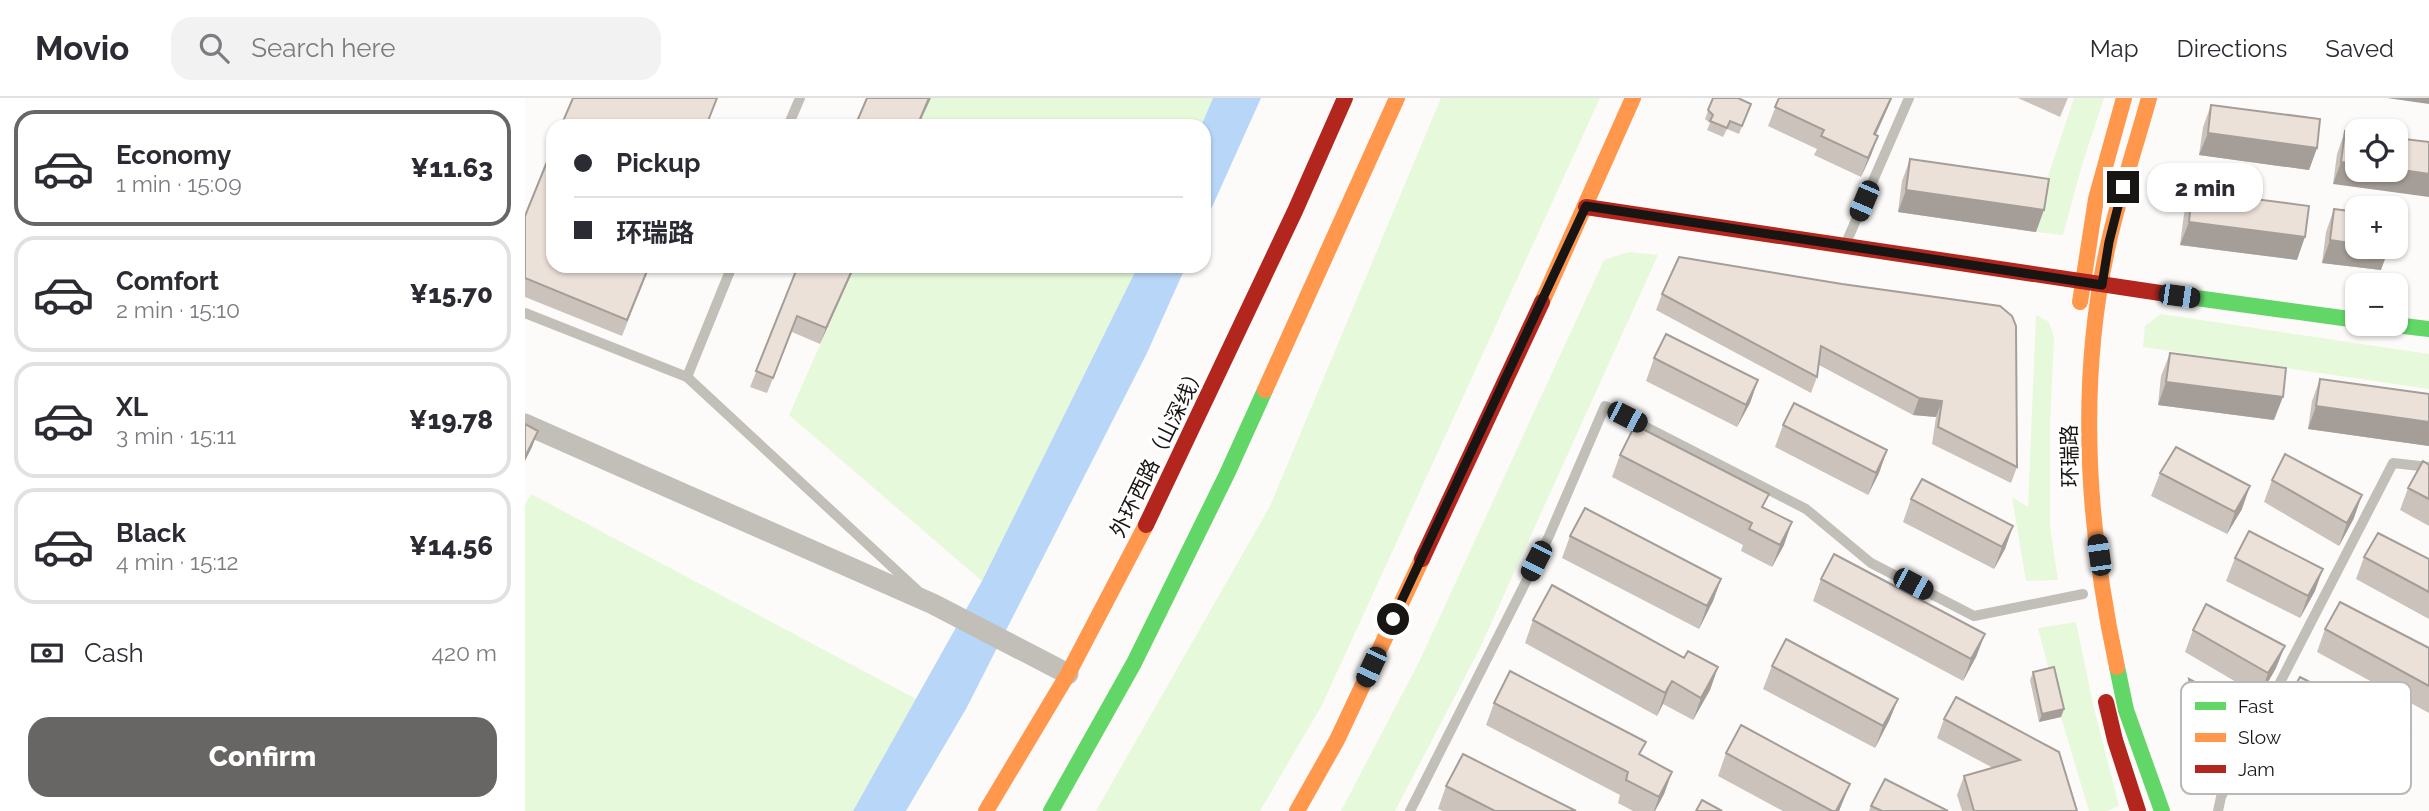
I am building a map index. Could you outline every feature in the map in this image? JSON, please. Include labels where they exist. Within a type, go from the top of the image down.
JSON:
[{"type":"main road","name":"外环西路（山深线）","points":[[986,811],[1068,674],[1142,534],[1295,211],[1345,98]]},
{"type":"main road","points":[[1051,811],[1134,663],[1227,474],[1397,98]]},
{"type":"main road","points":[[1297,811],[1337,740],[1586,206],[1633,98]]},
{"type":"main road","points":[[2078,321],[2091,218],[2106,153],[2125,98]]},
{"type":"main road","name":"环瑞路","points":[[2149,98],[2109,242],[2092,349],[2090,434],[2092,512],[2108,625],[2126,710],[2162,811]]},
{"type":"main road","points":[[1586,206],[2102,285],[2345,318]]},
{"type":"main road","points":[[2408,326],[2429,329]]},
{"type":"main road","points":[[2104,691],[2115,740],[2138,811]]},
{"type":"street","points":[[525,424],[933,604],[1068,674]]},
{"type":"lane","points":[[791,119],[800,98]]},
{"type":"lane","points":[[1845,245],[1909,98]]},
{"type":"lane","points":[[687,377],[729,273]]},
{"type":"lane","points":[[525,313],[687,377],[933,604]]},
{"type":"lane","points":[[1410,811],[1549,536],[1605,406],[1806,509],[1871,563],[1974,616],[2084,593]]},
{"type":"lane","points":[[2280,682],[2393,463],[2429,467]]},
{"type":"lane","points":[[2218,811],[2223,794]]},
{"type":"green space","points":[[931,98],[1213,98],[1204,119],[921,119]]},
{"type":"green space","points":[[1441,98],[1600,98],[1322,705],[1260,811],[1096,811],[1270,506]]},
{"type":"green space","points":[[2074,98],[2104,98],[2063,235],[2036,232],[2040,201]]},
{"type":"green space","points":[[1629,252],[1658,255],[1479,650],[1395,811],[1341,811],[1419,662],[1604,260]]},
{"type":"green space","points":[[852,273],[1135,273],[982,581],[789,415]]},
{"type":"green space","points":[[2161,314],[2429,354],[2429,389],[2143,347],[2145,326]]},
{"type":"green space","points":[[2036,315],[2049,322],[2054,337],[2050,426],[2050,526],[2058,580],[2026,581],[2012,497],[2028,507]]},
{"type":"green space","points":[[531,494],[916,699],[853,811],[525,811],[525,505]]},
{"type":"green space","points":[[2076,622],[2093,704],[2119,806],[2107,811],[2089,811],[2038,628]]},
{"type":"water","points":[[1213,98],[1261,98],[1211,209],[1211,119],[1204,119]]},
{"type":"water","points":[[1135,273],[1183,273],[1147,353],[966,709],[906,811],[853,811],[982,581]]},
{"type":"building","points":[[573,98],[717,98],[709,119],[564,119]]},
{"type":"building","points":[[867,98],[929,98],[920,119],[858,119]]},
{"type":"building","points":[[1713,98],[1738,98],[1751,104],[1742,126],[1730,121],[1727,128],[1710,121],[1713,115],[1708,110]]},
{"type":"building","points":[[1779,98],[1891,98],[1874,134],[1878,136],[1868,158],[1821,136],[1824,130],[1775,107]]},
{"type":"building","points":[[2211,105],[2320,119],[2317,148],[2208,133]]},
{"type":"building","points":[[2345,131],[2345,162],[2341,162]]},
{"type":"building","points":[[2408,139],[2429,142],[2429,174],[2408,171]]},
{"type":"building","points":[[1910,159],[2049,179],[2044,210],[1906,190]]},
{"type":"building","points":[[546,164],[546,273],[646,273],[627,320],[525,278],[525,216]]},
{"type":"building","points":[[2192,191],[2309,206],[2305,237],[2189,222]]},
{"type":"building","points":[[2334,209],[2345,210],[2345,242],[2330,240]]},
{"type":"building","points":[[1679,257],[2000,306],[2012,316],[2016,326],[2017,467],[1938,427],[1942,401],[1919,398],[1821,346],[1817,377],[1662,294]]},
{"type":"building","points":[[795,273],[851,273],[826,328],[797,316],[773,378],[756,371]]},
{"type":"building","points":[[1666,334],[1758,380],[1746,405],[1654,358]]},
{"type":"building","points":[[2170,353],[2286,368],[2283,397],[2166,382]]},
{"type":"building","points":[[2320,379],[2429,394],[2429,422],[2316,406]]},
{"type":"building","points":[[1794,403],[1887,450],[1876,473],[1783,425]]},
{"type":"building","points":[[525,424],[538,431],[525,457]]},
{"type":"building","points":[[1635,425],[1769,494],[1762,507],[1792,522],[1780,545],[1749,529],[1752,523],[1620,455]]},
{"type":"building","points":[[2176,447],[2250,486],[2235,512],[2160,473]]},
{"type":"building","points":[[2285,454],[2362,495],[2347,523],[2272,480]]},
{"type":"building","points":[[2423,461],[2429,465],[2429,499],[2408,488]]},
{"type":"building","points":[[1922,479],[2013,526],[2002,547],[1911,499]]},
{"type":"building","points":[[1585,508],[1721,579],[1707,606],[1570,536]]},
{"type":"building","points":[[2249,531],[2323,569],[2308,596],[2235,558]]},
{"type":"building","points":[[2378,533],[2429,559],[2429,592],[2364,557]]},
{"type":"building","points":[[1834,554],[1985,634],[1971,659],[1821,579]]},
{"type":"building","points":[[1552,585],[1684,658],[1688,651],[1718,667],[1701,698],[1672,681],[1665,693],[1533,620]]},
{"type":"building","points":[[2340,602],[2429,648],[2429,686],[2325,629]]},
{"type":"building","points":[[2206,604],[2285,646],[2268,673],[2193,630]]},
{"type":"building","points":[[1786,639],[1898,699],[1883,726],[1772,666]]},
{"type":"building","points":[[2054,667],[2064,709],[2042,714],[2033,672]]},
{"type":"building","points":[[1510,671],[1646,742],[1639,754],[1672,772],[1659,797],[1626,780],[1628,772],[1494,703]]},
{"type":"building","points":[[2300,677],[2310,682],[2297,682]]},
{"type":"building","points":[[1956,697],[2059,752],[2077,811],[1974,811],[1964,776],[2020,760],[1944,719]]},
{"type":"building","points":[[1741,725],[1850,784],[1836,811],[1726,753]]},
{"type":"building","points":[[1463,754],[1576,811],[1495,811],[1446,786]]},
{"type":"building","points":[[1885,779],[1948,811],[1882,811],[1871,806]]},
{"type":"building","points":[[1702,800],[1722,811],[1696,811]]},
{"type":"traffic: fast","points":[[2167,294],[2345,318]]},
{"type":"traffic: fast","points":[[2408,326],[2429,329]]},
{"type":"traffic: fast","points":[[1051,811],[1134,663],[1265,390]]},
{"type":"traffic: fast","points":[[2117,667],[2126,710],[2162,811]]},
{"type":"traffic: slow","points":[[1265,390],[1397,98]]},
{"type":"traffic: slow","points":[[1542,302],[1633,98]]},
{"type":"traffic: slow","points":[[2080,302],[2096,199],[2124,98]]},
{"type":"traffic: slow","points":[[2117,667],[2093,508],[2090,400],[2099,294],[2109,241],[2149,98]]},
{"type":"traffic: slow","points":[[986,811],[1068,674],[1146,525]]},
{"type":"traffic: slow","points":[[1297,811],[1337,740],[1422,559]]},
{"type":"traffic: jam","points":[[1146,525],[1295,211],[1345,98]]},
{"type":"traffic: jam","points":[[1586,207],[2167,294]]},
{"type":"traffic: jam","points":[[1422,559],[1542,302]]},
{"type":"traffic: jam","points":[[2106,702],[2138,811]]},
{"type":"route","points":[[1393,619],[1586,206],[2102,285],[2109,242],[2123,187]]}]
